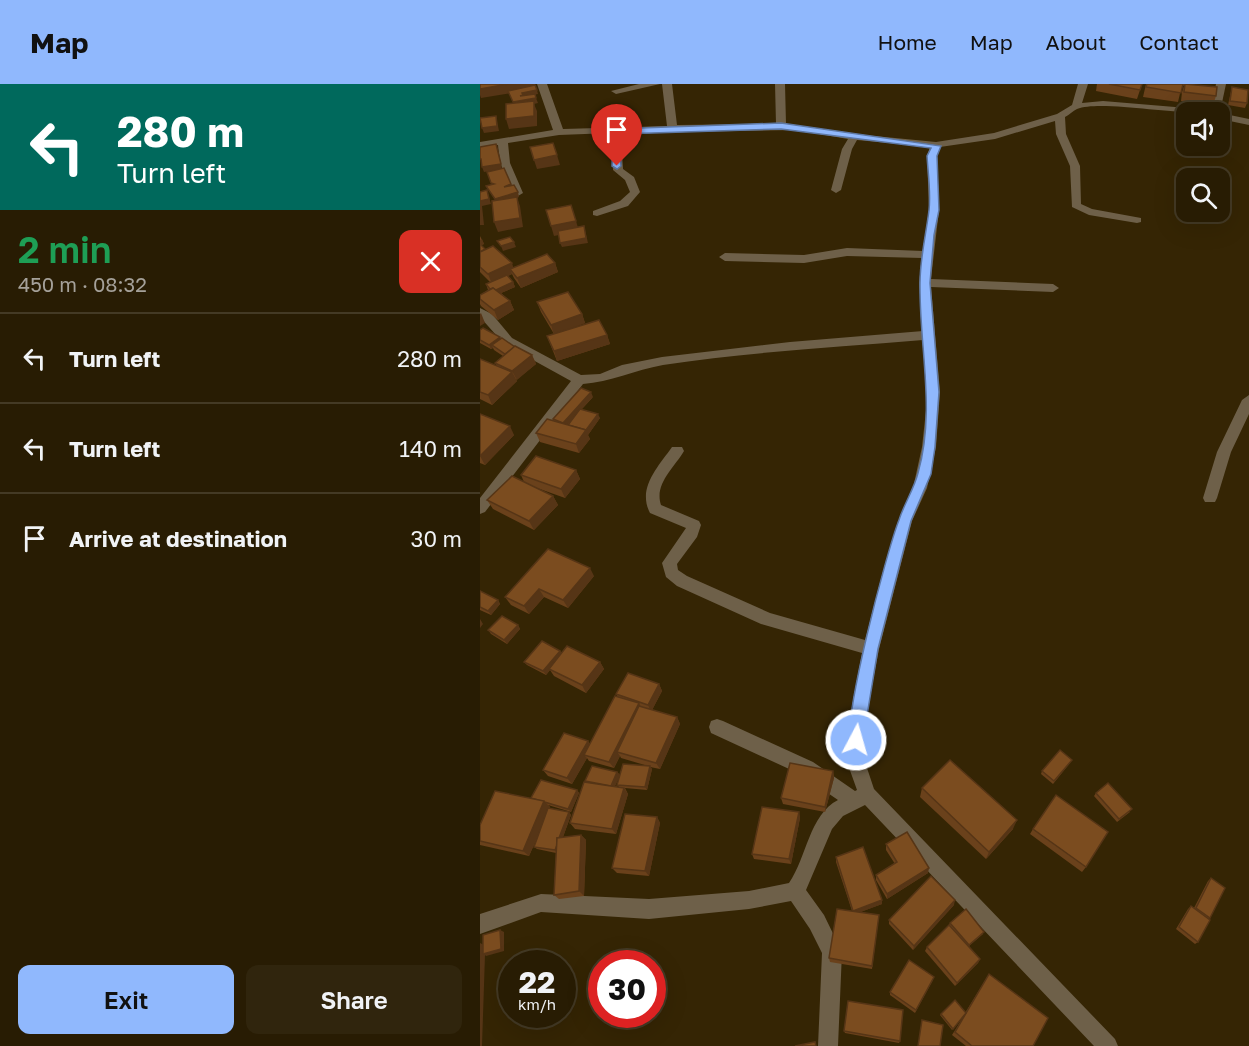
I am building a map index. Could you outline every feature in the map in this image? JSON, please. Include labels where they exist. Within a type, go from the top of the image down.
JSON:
[{"type":"street","points":[[542,84],[559,132]]},
{"type":"street","points":[[616,91],[655,84]]},
{"type":"street","points":[[668,84],[672,128]]},
{"type":"street","points":[[780,84],[781,126]]},
{"type":"street","points":[[1076,106],[1083,84]]},
{"type":"street","points":[[1217,102],[1221,84]]},
{"type":"street","points":[[480,145],[559,132],[781,126],[936,146],[995,136],[1060,116],[1076,106],[1112,104],[1176,110]]},
{"type":"street","points":[[1060,116],[1061,134],[1075,166],[1076,205],[1089,212],[1137,220]]},
{"type":"street","points":[[1230,118],[1249,122]]},
{"type":"street","points":[[597,213],[623,203],[633,197],[635,192],[630,179],[618,170],[616,131]]},
{"type":"street","points":[[836,190],[847,149],[854,137]]},
{"type":"street","points":[[503,140],[505,163],[518,193]]},
{"type":"street","points":[[860,798],[856,762],[857,722],[871,649],[905,521],[924,474],[934,392],[925,283],[934,210],[932,156],[936,146]]},
{"type":"street","points":[[725,257],[804,259],[847,252],[927,255]]},
{"type":"street","points":[[925,283],[1053,288]]},
{"type":"street","points":[[480,312],[488,317],[508,341],[579,380],[602,378],[622,369],[662,361],[790,346],[928,335]]},
{"type":"street","points":[[480,508],[579,380]]},
{"type":"street","points":[[1209,498],[1224,452],[1249,400]]},
{"type":"street","points":[[677,451],[653,486],[651,496],[655,509],[694,525],[692,533],[669,563],[671,573],[682,581],[766,619],[871,649]]},
{"type":"street","points":[[717,727],[860,798],[1108,1046]]},
{"type":"street","points":[[480,924],[541,903],[649,909],[769,898],[795,890],[804,877],[825,823],[837,810],[860,798]]},
{"type":"street","points":[[795,890],[817,922],[832,952],[828,1046]]},
{"type":"building","points":[[480,84],[508,84],[480,89]]},
{"type":"building","points":[[1109,84],[1142,84],[1140,90]]},
{"type":"building","points":[[1147,84],[1183,84],[1181,93],[1146,87]]},
{"type":"building","points":[[1185,84],[1217,87],[1216,96],[1184,92]]},
{"type":"building","points":[[535,85],[537,90],[522,93],[523,95],[520,96],[535,94],[536,98],[513,102],[508,91]]},
{"type":"building","points":[[1232,87],[1248,90],[1247,103],[1230,101]]},
{"type":"building","points":[[534,101],[534,116],[506,119],[506,104]]},
{"type":"building","points":[[496,116],[497,126],[482,128],[480,118]]},
{"type":"building","points":[[553,143],[557,155],[534,160],[530,147]]},
{"type":"building","points":[[496,144],[501,164],[482,167],[480,147]]},
{"type":"building","points":[[504,168],[511,184],[504,187],[514,185],[518,192],[495,199],[486,186],[494,184],[491,183],[487,172]]},
{"type":"building","points":[[487,190],[489,199],[480,201],[480,192]]},
{"type":"building","points":[[517,197],[520,218],[494,222],[492,201]]},
{"type":"building","points":[[571,205],[576,221],[551,226],[546,210]]},
{"type":"building","points":[[584,226],[586,238],[560,243],[558,231]]},
{"type":"building","points":[[510,237],[514,242],[501,246],[497,241]]},
{"type":"building","points":[[493,246],[512,263],[488,274],[480,267],[480,252]]},
{"type":"building","points":[[547,254],[555,263],[517,278],[510,269]]},
{"type":"building","points":[[507,275],[513,282],[496,290],[490,289],[486,284]]},
{"type":"building","points":[[493,288],[510,301],[494,310],[480,299],[480,295]]},
{"type":"building","points":[[568,292],[582,314],[551,325],[537,302]]},
{"type":"building","points":[[599,320],[607,335],[554,351],[547,336]]},
{"type":"building","points":[[483,328],[500,337],[489,345],[480,340],[480,330]]},
{"type":"building","points":[[502,338],[515,347],[505,354],[492,345]]},
{"type":"building","points":[[515,346],[532,355],[512,371],[495,363]]},
{"type":"building","points":[[480,359],[512,372],[488,395],[480,392]]},
{"type":"building","points":[[581,388],[591,392],[563,423],[553,419]]},
{"type":"building","points":[[580,409],[598,414],[586,430],[568,425]]},
{"type":"building","points":[[480,414],[510,426],[480,456]]},
{"type":"building","points":[[547,419],[586,430],[576,444],[536,433]]},
{"type":"building","points":[[536,456],[576,470],[561,489],[521,475]]},
{"type":"building","points":[[512,476],[553,496],[529,521],[487,500]]},
{"type":"building","points":[[548,549],[590,568],[563,600],[539,589],[524,606],[505,597]]},
{"type":"building","points":[[480,591],[498,600],[488,611],[480,607]]},
{"type":"building","points":[[502,616],[518,625],[504,640],[488,630]]},
{"type":"building","points":[[542,641],[560,651],[543,671],[524,662]]},
{"type":"building","points":[[567,646],[600,662],[582,685],[549,669]]},
{"type":"building","points":[[628,673],[659,684],[648,705],[616,694]]},
{"type":"building","points":[[615,696],[639,703],[609,762],[584,755]]},
{"type":"building","points":[[639,706],[677,717],[656,763],[617,752]]},
{"type":"building","points":[[564,733],[588,741],[567,778],[543,770]]},
{"type":"building","points":[[1060,750],[1072,760],[1054,781],[1042,771]]},
{"type":"building","points":[[950,760],[1017,820],[989,852],[922,788]]},
{"type":"building","points":[[790,763],[833,771],[825,807],[781,798]]},
{"type":"building","points":[[623,764],[650,766],[645,787],[617,785]]},
{"type":"building","points":[[592,766],[617,772],[611,786],[585,781]]},
{"type":"building","points":[[541,780],[577,790],[568,809],[531,798]]},
{"type":"building","points":[[584,782],[624,788],[612,829],[570,823]]},
{"type":"building","points":[[1108,783],[1132,809],[1119,819],[1096,793]]},
{"type":"building","points":[[495,791],[544,801],[523,851],[480,841],[480,825]]},
{"type":"building","points":[[1056,795],[1108,832],[1086,867],[1033,829]]},
{"type":"building","points":[[762,807],[799,812],[789,859],[752,854]]},
{"type":"building","points":[[548,808],[569,812],[559,838],[557,838],[555,850],[534,847]]},
{"type":"building","points":[[625,814],[657,817],[645,871],[612,868]]},
{"type":"building","points":[[907,832],[929,868],[887,894],[876,875],[897,862],[886,844]]},
{"type":"building","points":[[581,835],[579,891],[554,895],[557,838]]},
{"type":"building","points":[[863,847],[882,900],[853,911],[836,857]]},
{"type":"building","points":[[931,876],[955,900],[914,946],[889,920]]},
{"type":"building","points":[[1211,878],[1225,888],[1210,918],[1196,908]]},
{"type":"building","points":[[1191,906],[1210,920],[1198,942],[1179,927]]},
{"type":"building","points":[[837,909],[879,915],[872,966],[829,958]]},
{"type":"building","points":[[966,909],[984,932],[969,945],[950,923]]},
{"type":"building","points":[[949,925],[980,959],[957,983],[927,947]]},
{"type":"building","points":[[500,930],[501,949],[483,954],[483,935]]},
{"type":"building","points":[[909,960],[934,977],[916,1010],[890,992]]},
{"type":"building","points":[[989,974],[1048,1018],[1033,1046],[972,1046],[955,1032]]},
{"type":"building","points":[[955,1000],[966,1013],[953,1029],[941,1014]]},
{"type":"building","points":[[848,1001],[903,1010],[900,1041],[844,1031]]},
{"type":"building","points":[[922,1020],[943,1025],[940,1046],[918,1046]]},
{"type":"building","points":[[815,1042],[816,1046],[795,1046]]},
{"type":"route","points":[[617,166],[616,131],[781,126],[936,146],[932,156],[934,210],[928,235],[925,283],[934,392],[929,447],[920,488],[905,521],[871,649],[857,722],[856,740]]}]
